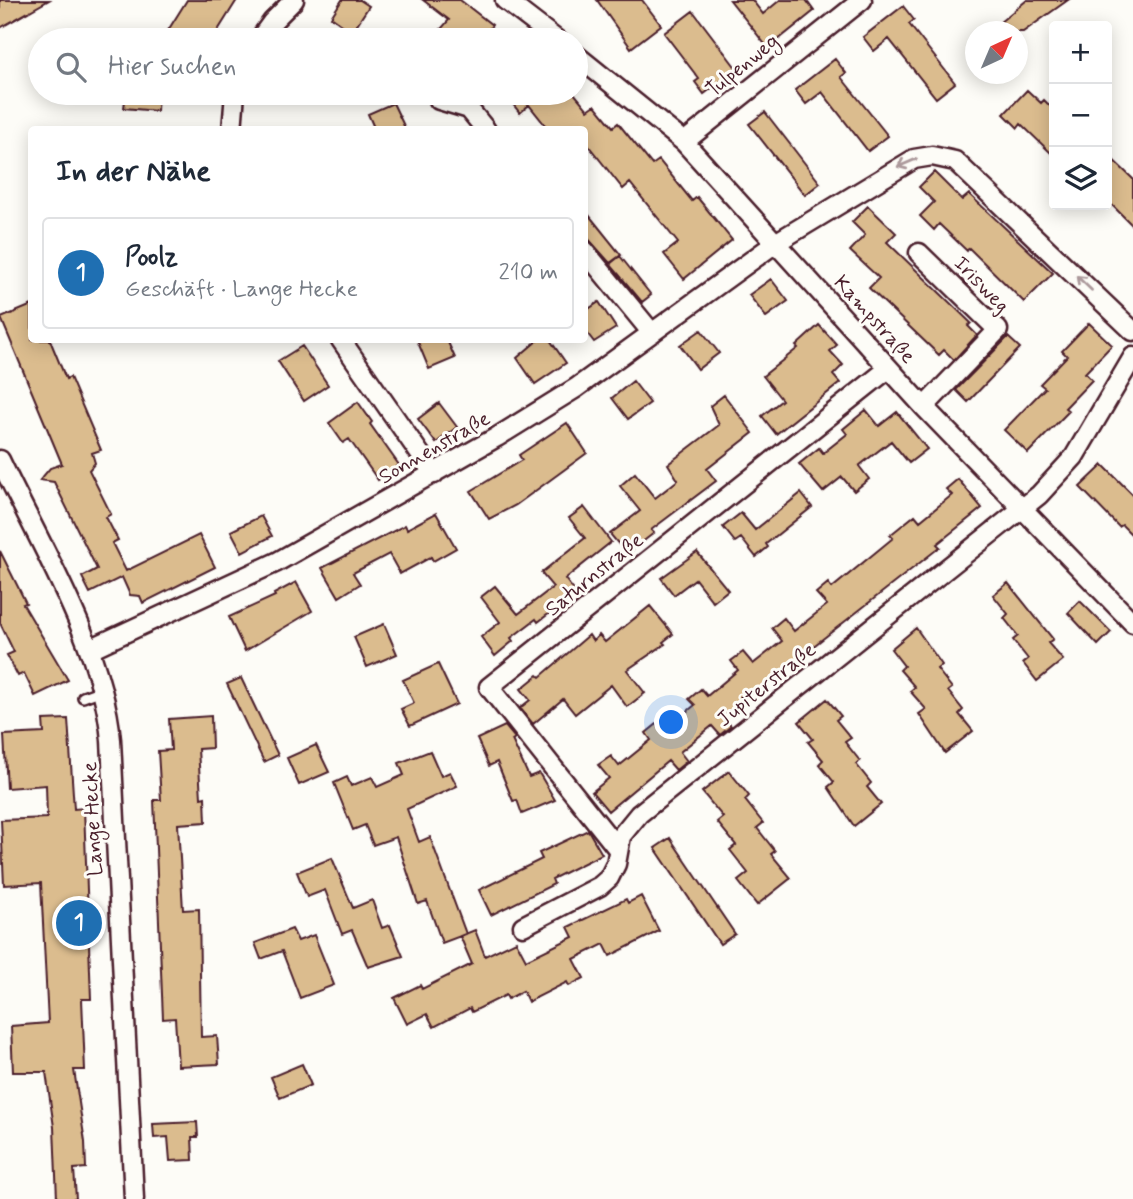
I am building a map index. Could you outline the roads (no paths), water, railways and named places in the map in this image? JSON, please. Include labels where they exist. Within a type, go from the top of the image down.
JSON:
[{"type":"street","points":[[268,28],[294,0]]},
{"type":"street","points":[[505,0],[541,28]]},
{"type":"street","name":"Tulpenweg","points":[[684,142],[862,0]]},
{"type":"street","name":"Kampstraße","points":[[588,65],[684,142],[777,242],[888,369],[1133,623]]},
{"type":"street","points":[[232,126],[234,105]]},
{"type":"street","points":[[456,105],[469,109],[483,126]]},
{"type":"street","name":"Sonnenstraße","points":[[90,649],[277,562],[434,474],[576,388],[777,242],[895,168],[914,159],[943,158],[955,161],[1133,331]]},
{"type":"street","name":"Irisweg","points":[[919,253],[998,330],[924,407]]},
{"type":"street","points":[[588,255],[652,333]]},
{"type":"street","points":[[343,343],[434,474]]},
{"type":"street","name":"Jupiterstraße","points":[[523,926],[600,886],[609,878],[616,864],[617,848],[627,827],[639,814],[1022,509],[1059,476],[1074,457],[1133,357]]},
{"type":"street","name":"Saturnstraße","points":[[617,848],[489,687],[888,369]]},
{"type":"street","name":"Lange Hecke","points":[[0,460],[90,649],[104,689],[111,740],[134,1199]]},
{"type":"lane","points":[[83,697],[104,689]]},
{"type":"place","name":"Poolz","points":[[79,923]]}]
